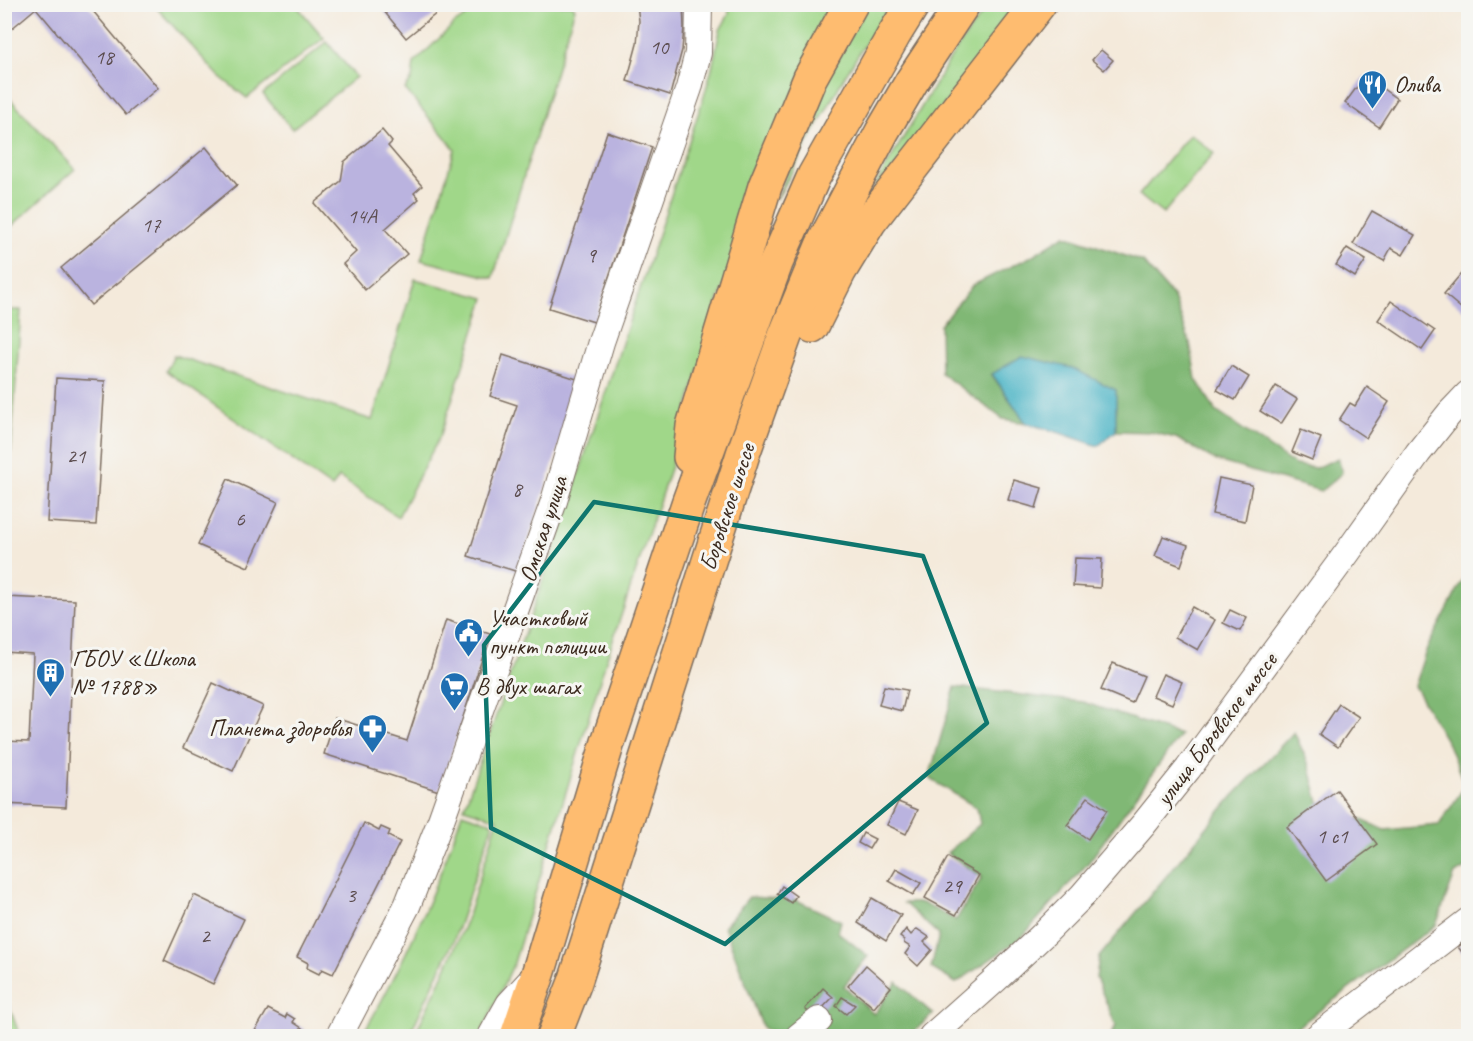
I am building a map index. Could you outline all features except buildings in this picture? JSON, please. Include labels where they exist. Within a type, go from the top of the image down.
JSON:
[{"type":"main road","points":[[688,504],[693,426],[765,186],[810,78],[850,4]]},
{"type":"main road","name":"Боровское шоссе","points":[[517,1036],[608,742],[688,504],[777,263],[811,181],[913,4]]},
{"type":"main road","name":"Боровское шоссе","points":[[554,1036],[575,982],[743,454],[785,336],[822,246],[887,123],[963,4]]},
{"type":"main road","points":[[743,454],[782,393],[820,307],[865,227],[1039,4]]},
{"type":"street","name":"Омская улица","points":[[339,1036],[407,906],[441,820],[513,620],[554,501],[601,342],[689,88],[698,53],[699,4]]},
{"type":"street","name":"улица Боровское шоссе","points":[[944,1033],[1082,896],[1144,824],[1188,769],[1418,453],[1468,394]]},
{"type":"street","points":[[1318,1036],[1468,921]]},
{"type":"street","points":[[491,1036],[509,1004],[539,971]]},
{"type":"street","points":[[570,1036],[575,982]]},
{"type":"street","points":[[799,1036],[819,1020]]},
{"type":"highlighted area","points":[[594,502],[923,556],[987,723],[725,944],[491,828],[484,645]]},
{"type":"green space","points":[[154,5],[296,5],[324,38],[247,98],[219,76]]},
{"type":"green space","points":[[572,5],[575,8],[493,278],[421,260],[455,149],[405,89],[412,79],[414,63],[454,24],[481,6]]},
{"type":"green space","points":[[728,5],[834,5],[719,299],[671,466],[605,664],[514,963],[480,1036],[414,1036],[467,919],[498,819],[464,808],[554,548],[704,96],[720,30],[729,14]]},
{"type":"green space","points":[[867,5],[890,5],[846,74],[776,201],[816,99]]},
{"type":"green space","points":[[988,5],[1023,5],[891,172],[871,192],[953,54]]},
{"type":"green space","points":[[327,42],[356,77],[292,129],[263,94]]},
{"type":"green space","points":[[10,99],[75,169],[5,232],[4,104]]},
{"type":"green space","points":[[1190,134],[1214,153],[1163,214],[1139,195]]},
{"type":"green space","points":[[1065,235],[1143,262],[1174,298],[1190,343],[1196,379],[1216,411],[1295,465],[1316,468],[1338,458],[1342,473],[1321,491],[1217,461],[1176,438],[1150,432],[1116,431],[1116,390],[992,375],[1026,423],[1003,419],[941,373],[940,325],[973,285],[1030,257]]},
{"type":"green space","points":[[415,279],[485,298],[441,434],[398,517],[339,477],[332,488],[166,371],[174,355],[372,420]]},
{"type":"green space","points":[[5,310],[21,310],[11,452],[4,451]]},
{"type":"green space","points":[[1468,570],[1468,867],[1455,874],[1436,925],[1285,1036],[1110,1036],[1116,1026],[1096,978],[1099,957],[1232,797],[1294,732],[1309,765],[1319,802],[1385,830],[1439,825],[1465,786],[1448,744],[1414,686],[1427,648]]},
{"type":"green space","points":[[955,687],[1083,702],[1180,735],[1089,862],[1021,938],[956,983],[931,968],[939,935],[904,903],[922,903],[956,920],[982,877],[947,853],[980,824],[977,808],[929,778]]},
{"type":"green space","points":[[462,813],[493,823],[454,940],[409,1036],[361,1036],[395,976],[413,938]]},
{"type":"green space","points":[[749,897],[796,900],[841,921],[838,932],[868,956],[844,986],[874,1014],[897,982],[933,1014],[909,1036],[775,1036],[763,1028],[724,927]]},
{"type":"green space","points":[[5,995],[20,1036],[5,1036]]},
{"type":"water","points":[[1022,356],[1072,368],[1116,390],[1116,431],[1098,446],[1026,423],[992,374]]},
{"type":"place","name":"Олива","points":[[1373,110]]},
{"type":"place","name":"Участковый пункт полиции","points":[[468,658]]},
{"type":"place","name":"ГБОУ «Школа № 1788»","points":[[51,698]]},
{"type":"place","name":"В двух шагах","points":[[455,712]]},
{"type":"place","name":"Планета здоровья","points":[[372,754]]}]
